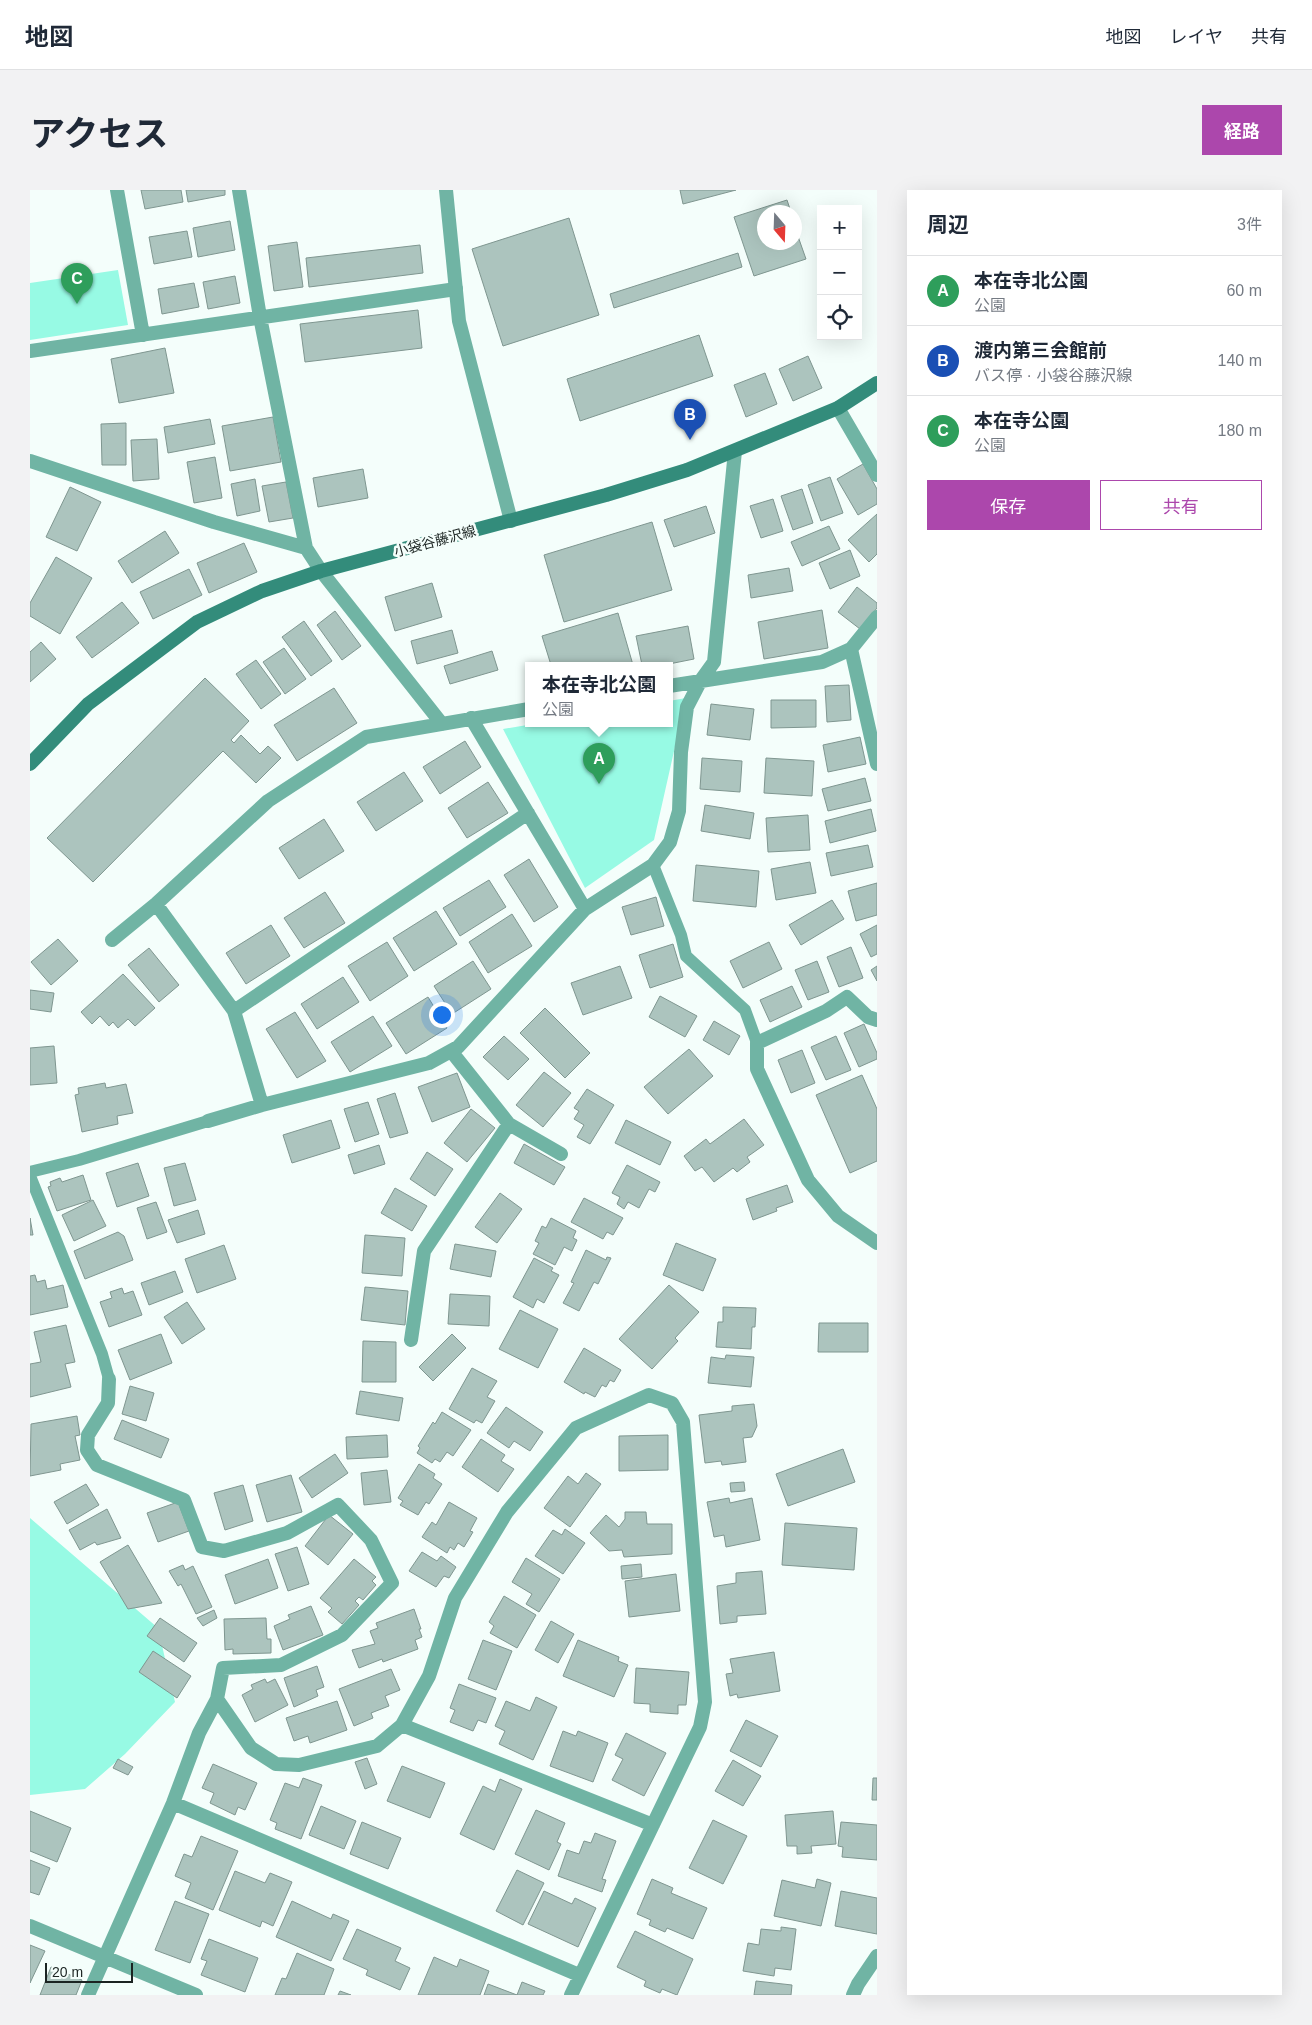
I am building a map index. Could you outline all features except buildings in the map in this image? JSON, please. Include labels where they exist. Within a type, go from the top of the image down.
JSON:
[{"type":"main road","name":"小袋谷藤沢線","points":[[30,764],[88,704],[197,622],[262,591],[321,571],[606,495],[687,470],[838,408],[877,383]]},
{"type":"street","points":[[117,190],[143,334]]},
{"type":"street","points":[[239,190],[260,318],[306,548],[321,571],[442,724]]},
{"type":"street","points":[[446,190],[459,321],[511,521]]},
{"type":"street","points":[[30,351],[456,289]]},
{"type":"street","points":[[838,408],[877,475]]},
{"type":"street","points":[[208,1121],[262,1105],[428,1063],[458,1047],[585,909],[653,865],[670,842],[679,811],[681,752],[687,707],[701,680],[714,662],[735,451]]},
{"type":"street","points":[[30,461],[214,522],[306,548]]},
{"type":"street","points":[[673,685],[822,662],[851,649],[877,617]]},
{"type":"street","points":[[851,649],[877,764]]},
{"type":"street","points":[[112,940],[156,904],[268,802],[366,737],[525,710]]},
{"type":"street","points":[[471,718],[585,909]]},
{"type":"street","points":[[234,1011],[528,813]]},
{"type":"street","points":[[156,904],[234,1011],[262,1105]]},
{"type":"street","points":[[877,1020],[868,1017],[847,996],[826,1011],[757,1042],[757,1070],[808,1180],[838,1216],[877,1243]]},
{"type":"street","points":[[450,1051],[509,1124],[561,1154]]},
{"type":"street","points":[[411,1340],[424,1251],[509,1124]]},
{"type":"street","points":[[88,1995],[172,1803],[199,1733],[217,1699],[223,1668],[281,1665],[342,1635],[392,1583],[371,1540],[338,1505],[287,1533],[224,1551],[202,1547],[184,1500],[96,1465],[87,1450],[88,1435],[108,1403],[109,1378]]},
{"type":"street","points":[[217,1699],[251,1748],[276,1764],[300,1765],[377,1746],[402,1725],[429,1676],[456,1598],[506,1512],[576,1428],[620,1406],[649,1395],[672,1403],[684,1422],[705,1702],[700,1727],[571,1995]]},
{"type":"street","points":[[402,1725],[653,1825]]},
{"type":"street","points":[[172,1803],[579,1975]]},
{"type":"street","points":[[30,1926],[196,1995]]},
{"type":"street","points":[[853,1995],[877,1956]]},
{"type":"lane","points":[[653,865],[681,935],[686,956],[745,1010],[757,1042]]},
{"type":"lane","points":[[109,1378],[102,1354],[30,1174],[208,1121]]},
{"type":"green space","points":[[118,270],[128,325],[30,340],[30,283]]},
{"type":"green space","points":[[686,698],[654,840],[585,888],[503,729],[525,725],[525,727],[673,727],[673,700]]},
{"type":"green space","points":[[30,1518],[158,1628],[175,1702],[125,1754],[85,1789],[30,1795]]},
{"type":"place","name":"本在寺公園","points":[[77,304]]},
{"type":"place","name":"渡内第三会館前","points":[[690,440]]},
{"type":"place","name":"本在寺北公園","points":[[599,784]]}]
